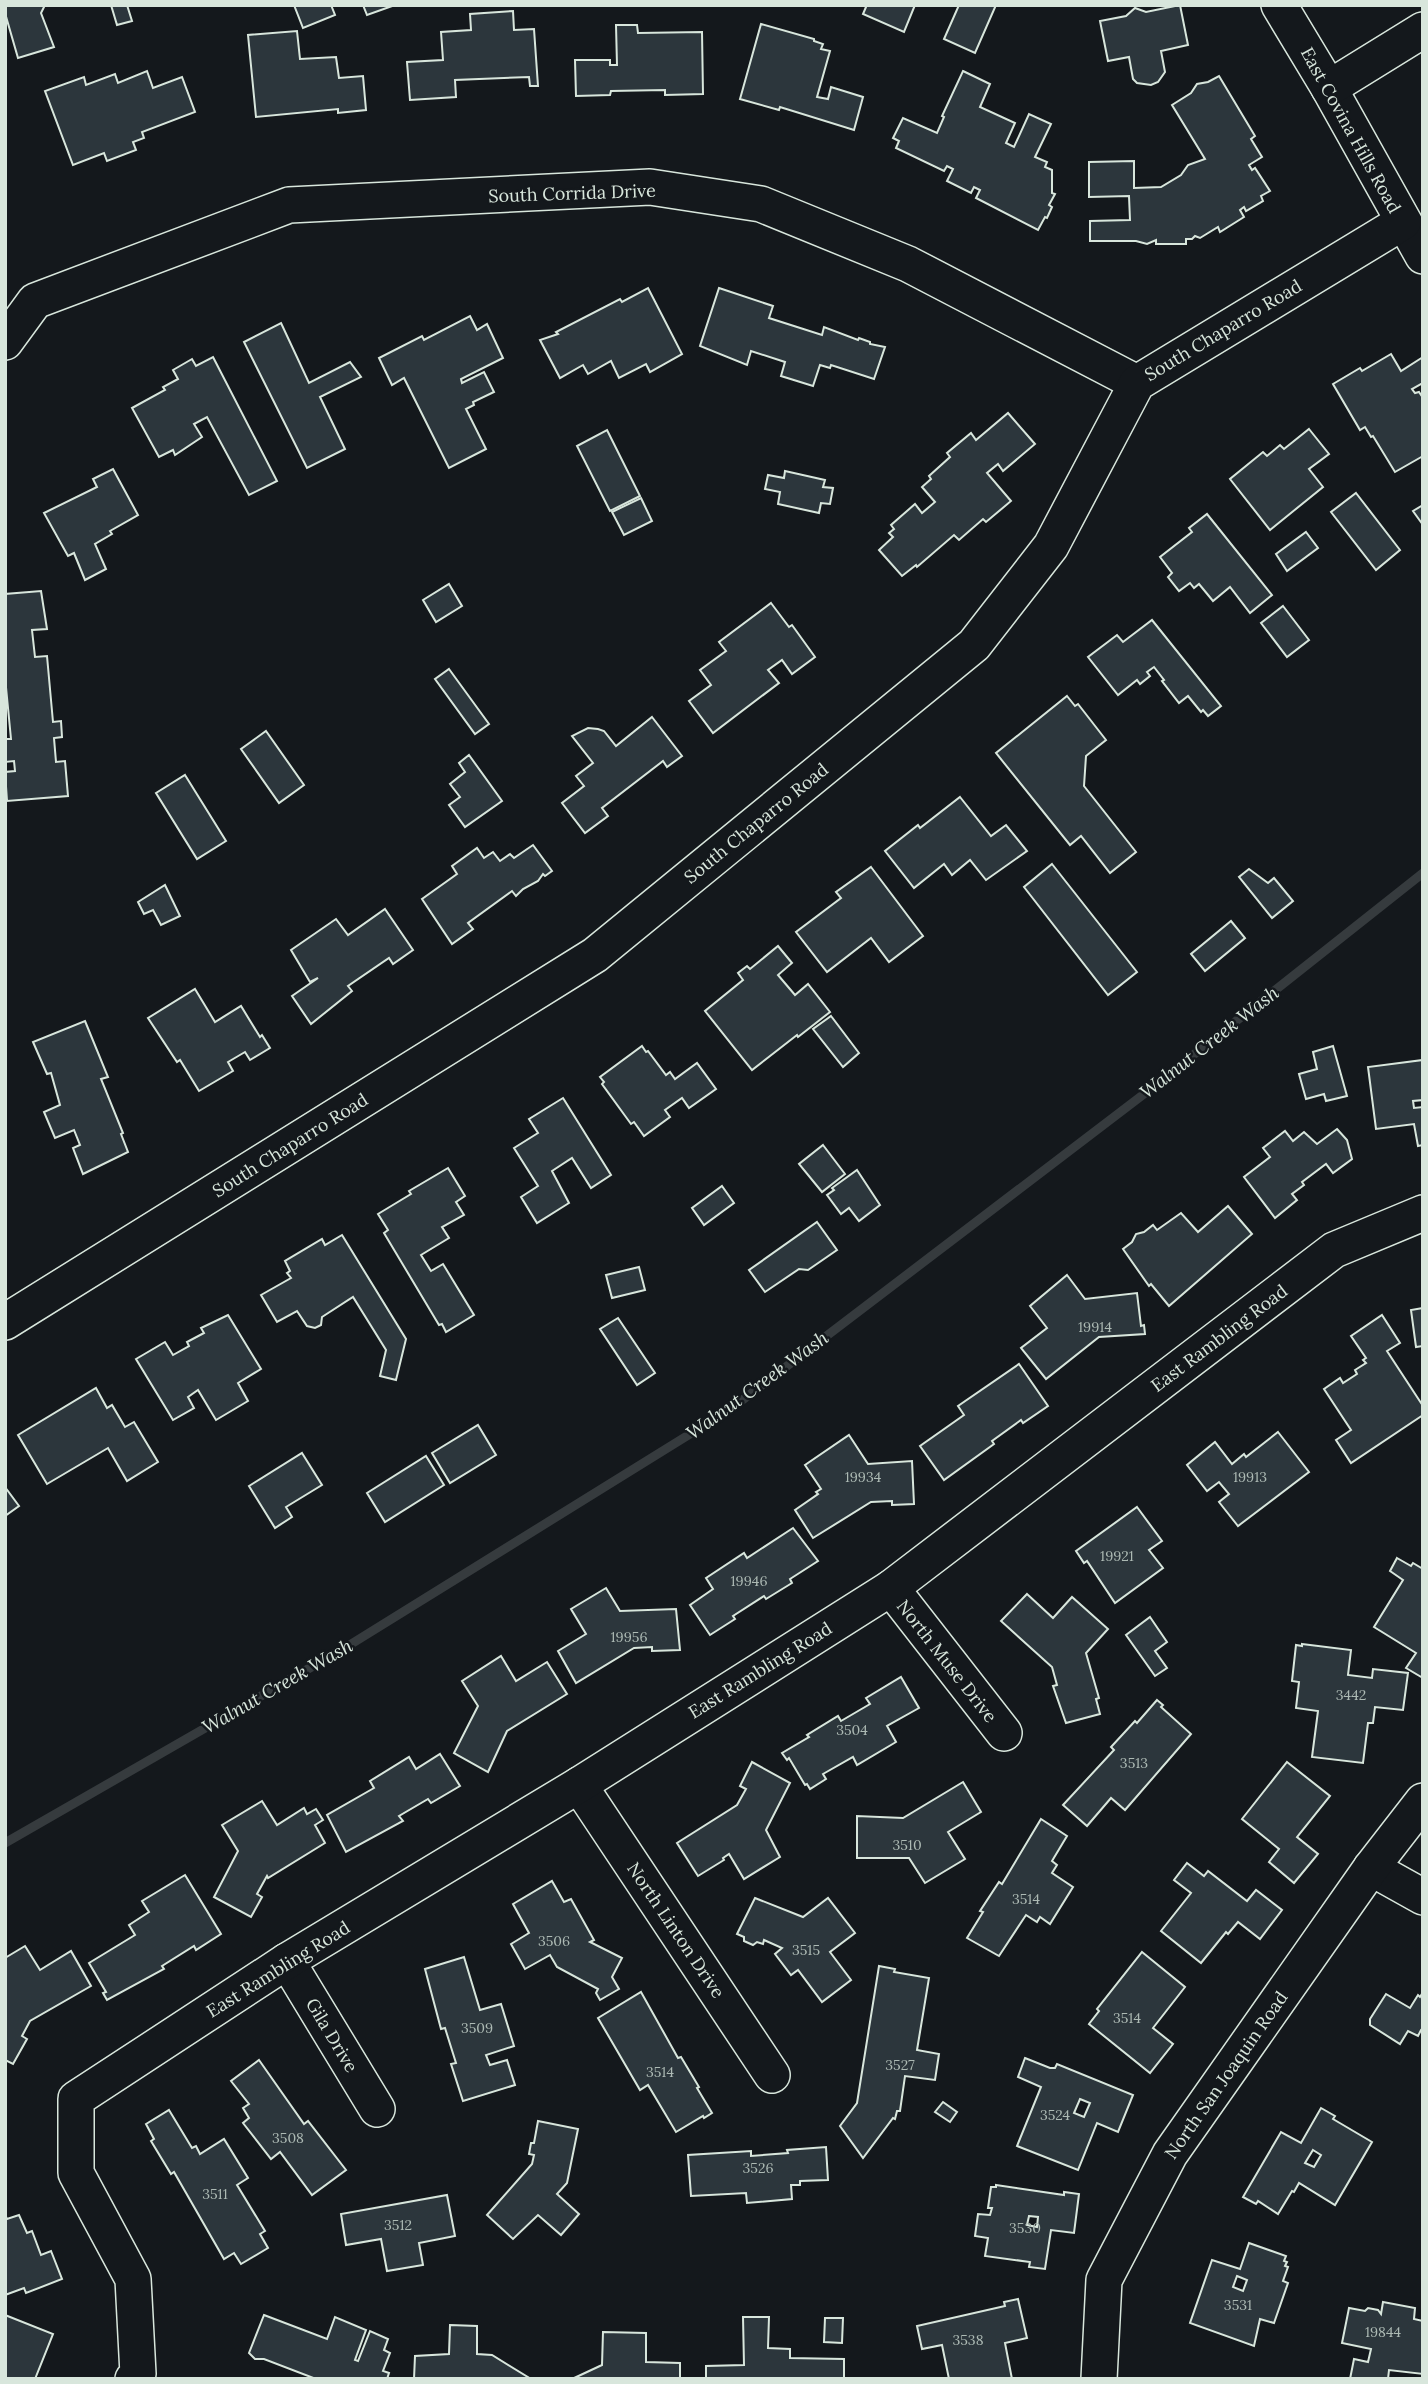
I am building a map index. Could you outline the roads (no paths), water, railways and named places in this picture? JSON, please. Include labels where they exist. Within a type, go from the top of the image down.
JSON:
[{"type":"street","name":"East Covina Hills Road","points":[[1279,5],[1423,256]]},
{"type":"street","points":[[1329,88],[1423,30]]},
{"type":"street","name":"South Corrida Drive","points":[[5,342],[35,301],[289,205],[650,187],[761,204],[908,264],[1136,383]]},
{"type":"street","name":"South Chaparro Road","points":[[5,1322],[596,955],[974,645],[1051,546],[1136,383],[1403,222]]},
{"type":"street","name":"East Rambling Road","points":[[142,2377],[133,2279],[76,2173],[76,2099],[287,1961],[579,1784],[891,1588],[1334,1250],[1423,1213]]},
{"type":"street","name":"North Muse Drive","points":[[891,1588],[1004,1733]]},
{"type":"street","name":"North Linton Drive","points":[[579,1784],[772,2075]]},
{"type":"street","name":"North San Joaquin Road","points":[[1099,2379],[1104,2280],[1170,2154],[1371,1868],[1423,1801]]},
{"type":"street","points":[[1371,1868],[1423,1897]]},
{"type":"street","name":"Gila Drive","points":[[287,1961],[377,2109]]},
{"type":"waterway","name":"Walnut Creek Wash","points":[[5,1843],[348,1646],[732,1408],[1144,1094],[1423,873]]}]
